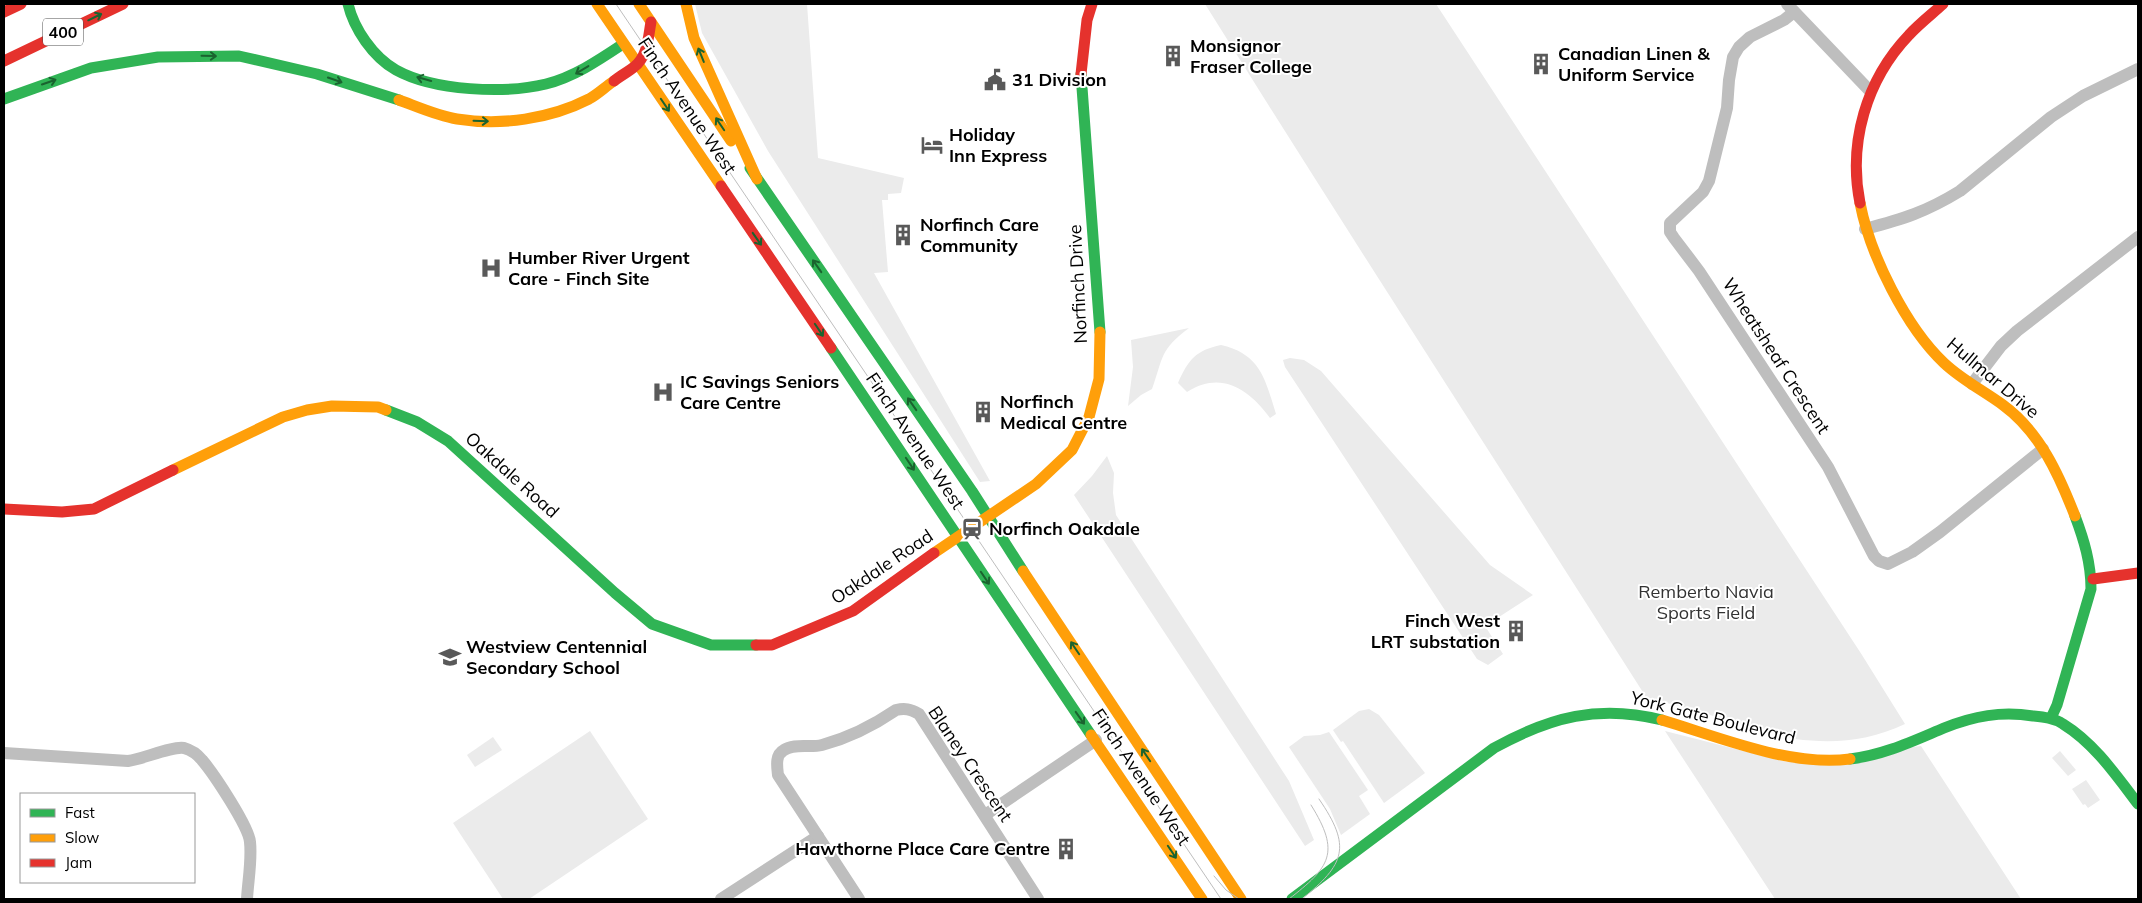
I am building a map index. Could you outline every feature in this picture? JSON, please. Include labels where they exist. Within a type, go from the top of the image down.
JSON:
[{"type":"main road","name":"400","points":[[4,12],[22,4]]},
{"type":"main road","name":"400","points":[[4,61],[123,4]]},
{"type":"main road","points":[[348,4],[350,16],[367,44],[396,70],[427,80],[476,89],[507,89],[544,85],[577,74],[623,44]]},
{"type":"main road","name":"Finch Avenue West","points":[[597,4],[1202,899]]},
{"type":"main road","name":"Finch Avenue West","points":[[639,4],[966,483],[1241,899]]},
{"type":"main road","points":[[686,4],[694,38],[757,179]]},
{"type":"main road","name":"Norfinch Drive","points":[[959,537],[1036,484],[1072,450],[1089,418],[1099,379],[1100,334],[1081,67],[1083,42],[1092,4]]},
{"type":"main road","name":"Hullmar Drive","points":[[1943,4],[1908,36],[1870,91],[1860,123],[1855,163],[1859,205],[1876,261],[1924,339],[1935,354],[1955,374],[1998,402],[2025,424],[2051,462],[2079,527],[2093,578],[2062,690],[2051,718]]},
{"type":"main road","points":[[4,99],[92,68],[158,57],[239,56],[317,74],[456,119],[478,122],[505,121],[537,117],[561,111],[590,98],[637,65],[646,49],[651,22]]},
{"type":"main road","name":"Oakdale Road","points":[[4,509],[62,512],[94,510],[283,417],[307,410],[332,406],[378,407],[417,422],[448,441],[615,593],[652,624],[711,646],[772,645],[854,612],[910,569],[959,537]]},
{"type":"main road","points":[[2093,578],[2138,573]]},
{"type":"main road","name":"York Gate Boulevard","points":[[1292,899],[1494,748],[1517,734],[1549,721],[1588,713],[1615,712],[1637,714],[1788,755],[1828,760],[1847,760],[1877,755],[1973,717],[1992,713],[2018,713],[2051,718],[2063,724],[2083,739],[2138,804]]},
{"type":"street","points":[[1790,8],[1870,91]]},
{"type":"street","name":"Wheatsheaf Crescent","points":[[1790,8],[1784,20],[1750,37],[1739,46],[1733,57],[1727,108],[1709,181],[1703,192],[1670,223],[1670,232],[1699,271],[1828,467],[1874,556],[1879,561],[1888,564],[1912,552],[1940,532],[2043,449]]},
{"type":"street","points":[[1865,229],[1913,216],[1941,203],[1960,191],[2056,113],[2083,96],[2138,69]]},
{"type":"street","points":[[1972,384],[2001,346],[2017,331],[2138,237]]},
{"type":"street","name":"Blaney Crescent","points":[[859,899],[778,775],[776,765],[778,756],[784,750],[794,747],[820,745],[850,735],[903,708],[910,709],[919,714],[1038,899]]},
{"type":"street","points":[[985,815],[1096,740]]},
{"type":"street","points":[[4,753],[128,761],[175,748],[183,748],[194,752],[210,770],[243,821],[250,840],[247,899]]},
{"type":"street","points":[[721,899],[818,836]]},
{"type":"green space","points":[[695,4],[807,4],[818,158],[904,178],[901,193],[888,194],[888,200],[882,200],[888,272],[874,273],[990,481],[980,482],[768,151],[702,33]]},
{"type":"green space","name":"Remberto Navia Sports Field","points":[[1205,4],[1436,4],[1862,655],[1905,724],[1865,738],[1851,740],[1795,739],[1646,697]]},
{"type":"green space","points":[[1189,328],[1167,349],[1152,389],[1128,406],[1133,367],[1131,340]]},
{"type":"green space","points":[[1221,345],[1234,349],[1253,361],[1264,379],[1276,414],[1270,418],[1253,399],[1233,386],[1223,383],[1211,383],[1187,392],[1178,383],[1185,368],[1194,357],[1205,350]]},
{"type":"green space","points":[[1290,358],[1304,360],[1321,371],[1490,565],[1533,595],[1485,626],[1503,654],[1488,665],[1477,659],[1285,367],[1283,360]]},
{"type":"green space","points":[[1107,456],[1114,473],[1113,493],[1116,515],[1289,781],[1314,840],[1305,846],[1074,495]]},
{"type":"green space","points":[[1369,709],[1379,715],[1425,773],[1384,803],[1343,741],[1341,742],[1333,730],[1359,711]]},
{"type":"green space","points":[[590,731],[648,819],[529,899],[503,899],[453,823]]},
{"type":"green space","points":[[1665,731],[1787,762],[1921,746],[2021,899],[1775,899]]},
{"type":"green space","points":[[1329,732],[1368,790],[1359,796],[1370,814],[1341,835],[1330,809],[1289,747],[1304,736],[1320,735]]},
{"type":"green space","points":[[493,737],[502,750],[475,767],[467,755]]},
{"type":"green space","points":[[2060,751],[2076,770],[2068,776],[2052,758]]},
{"type":"green space","points":[[2086,780],[2100,800],[2088,808],[2085,804],[2083,805],[2072,789]]},
{"type":"tram line","points":[[616,4],[1221,899]]},
{"type":"tram line","points":[[1302,899],[1327,875],[1335,865],[1339,854],[1336,830],[1319,799]]},
{"type":"tram line","points":[[1289,899],[1314,878],[1327,858],[1326,835],[1311,805]]},
{"type":"tram line","points":[[1214,876],[1226,890],[1239,899]]},
{"type":"traffic: fast","points":[[348,4],[360,32],[380,58],[396,70],[412,77],[449,86],[491,90],[546,84],[576,72],[623,44]]},
{"type":"traffic: fast","points":[[4,99],[91,68],[158,57],[239,56],[317,74],[399,100]]},
{"type":"traffic: fast","points":[[1081,74],[1100,332]]},
{"type":"traffic: fast","points":[[750,168],[972,491],[1023,571]]},
{"type":"traffic: fast","points":[[831,348],[1091,735]]},
{"type":"traffic: fast","points":[[386,410],[417,422],[448,441],[615,593],[652,624],[711,645],[756,645]]},
{"type":"traffic: fast","points":[[2051,718],[2057,705],[2091,589],[2090,570],[2075,516]]},
{"type":"traffic: fast","points":[[1292,899],[1494,748],[1515,737],[1535,728],[1575,716],[1617,713],[1662,720]]},
{"type":"traffic: fast","points":[[1850,759],[1887,751],[1955,724],[1977,718],[1999,714],[2045,717],[2060,722],[2085,740],[2104,760],[2138,804]]},
{"type":"traffic: slow","points":[[597,4],[721,186]]},
{"type":"traffic: slow","points":[[639,4],[731,141]]},
{"type":"traffic: slow","points":[[686,4],[694,38],[757,179]]},
{"type":"traffic: slow","points":[[399,100],[450,118],[491,122],[508,121],[542,116],[574,106],[592,97],[614,81]]},
{"type":"traffic: slow","points":[[1860,203],[1872,245],[1881,267],[1903,310],[1916,330],[1944,363],[2003,405],[2028,428],[2047,455],[2075,516]]},
{"type":"traffic: slow","points":[[934,553],[1036,484],[1072,450],[1089,417],[1099,379],[1100,332]]},
{"type":"traffic: slow","points":[[173,470],[283,417],[307,410],[332,406],[378,407],[386,410]]},
{"type":"traffic: slow","points":[[1023,571],[1241,899]]},
{"type":"traffic: slow","points":[[1662,720],[1779,755],[1803,759],[1850,759]]},
{"type":"traffic: slow","points":[[1091,735],[1202,899]]},
{"type":"traffic: jam","points":[[4,12],[21,4]]},
{"type":"traffic: jam","points":[[4,61],[123,4]]},
{"type":"traffic: jam","points":[[1081,74],[1087,20],[1092,4]]},
{"type":"traffic: jam","points":[[1860,203],[1857,180],[1859,135],[1871,92],[1894,53],[1913,31],[1943,4]]},
{"type":"traffic: jam","points":[[614,81],[639,63],[647,46],[651,22]]},
{"type":"traffic: jam","points":[[721,186],[831,348]]},
{"type":"traffic: jam","points":[[4,509],[62,512],[94,509],[173,470]]},
{"type":"traffic: jam","points":[[756,645],[772,645],[853,611],[934,553]]},
{"type":"traffic: jam","points":[[2093,579],[2138,573]]},
{"type":"place","name":"Monsignor Fraser College","points":[[1173,56]]},
{"type":"place","name":"Canadian Linen & Uniform Service","points":[[1541,64]]},
{"type":"place","name":"31 Division","points":[[995,80]]},
{"type":"place","name":"Holiday Inn Express","points":[[932,145]]},
{"type":"place","name":"Norfinch Care Community","points":[[903,235]]},
{"type":"place","name":"Humber River Urgent Care - Finch Site","points":[[491,268]]},
{"type":"place","name":"IC Savings Seniors Care Centre","points":[[663,392]]},
{"type":"place","name":"Norfinch Medical Centre","points":[[983,412]]},
{"type":"place","name":"Norfinch Oakdale","points":[[972,529]]},
{"type":"place","name":"Finch West LRT substation","points":[[1516,631]]},
{"type":"place","name":"Westview Centennial Secondary School","points":[[450,657]]},
{"type":"place","name":"Hawthorne Place Care Centre","points":[[1066,849]]}]
